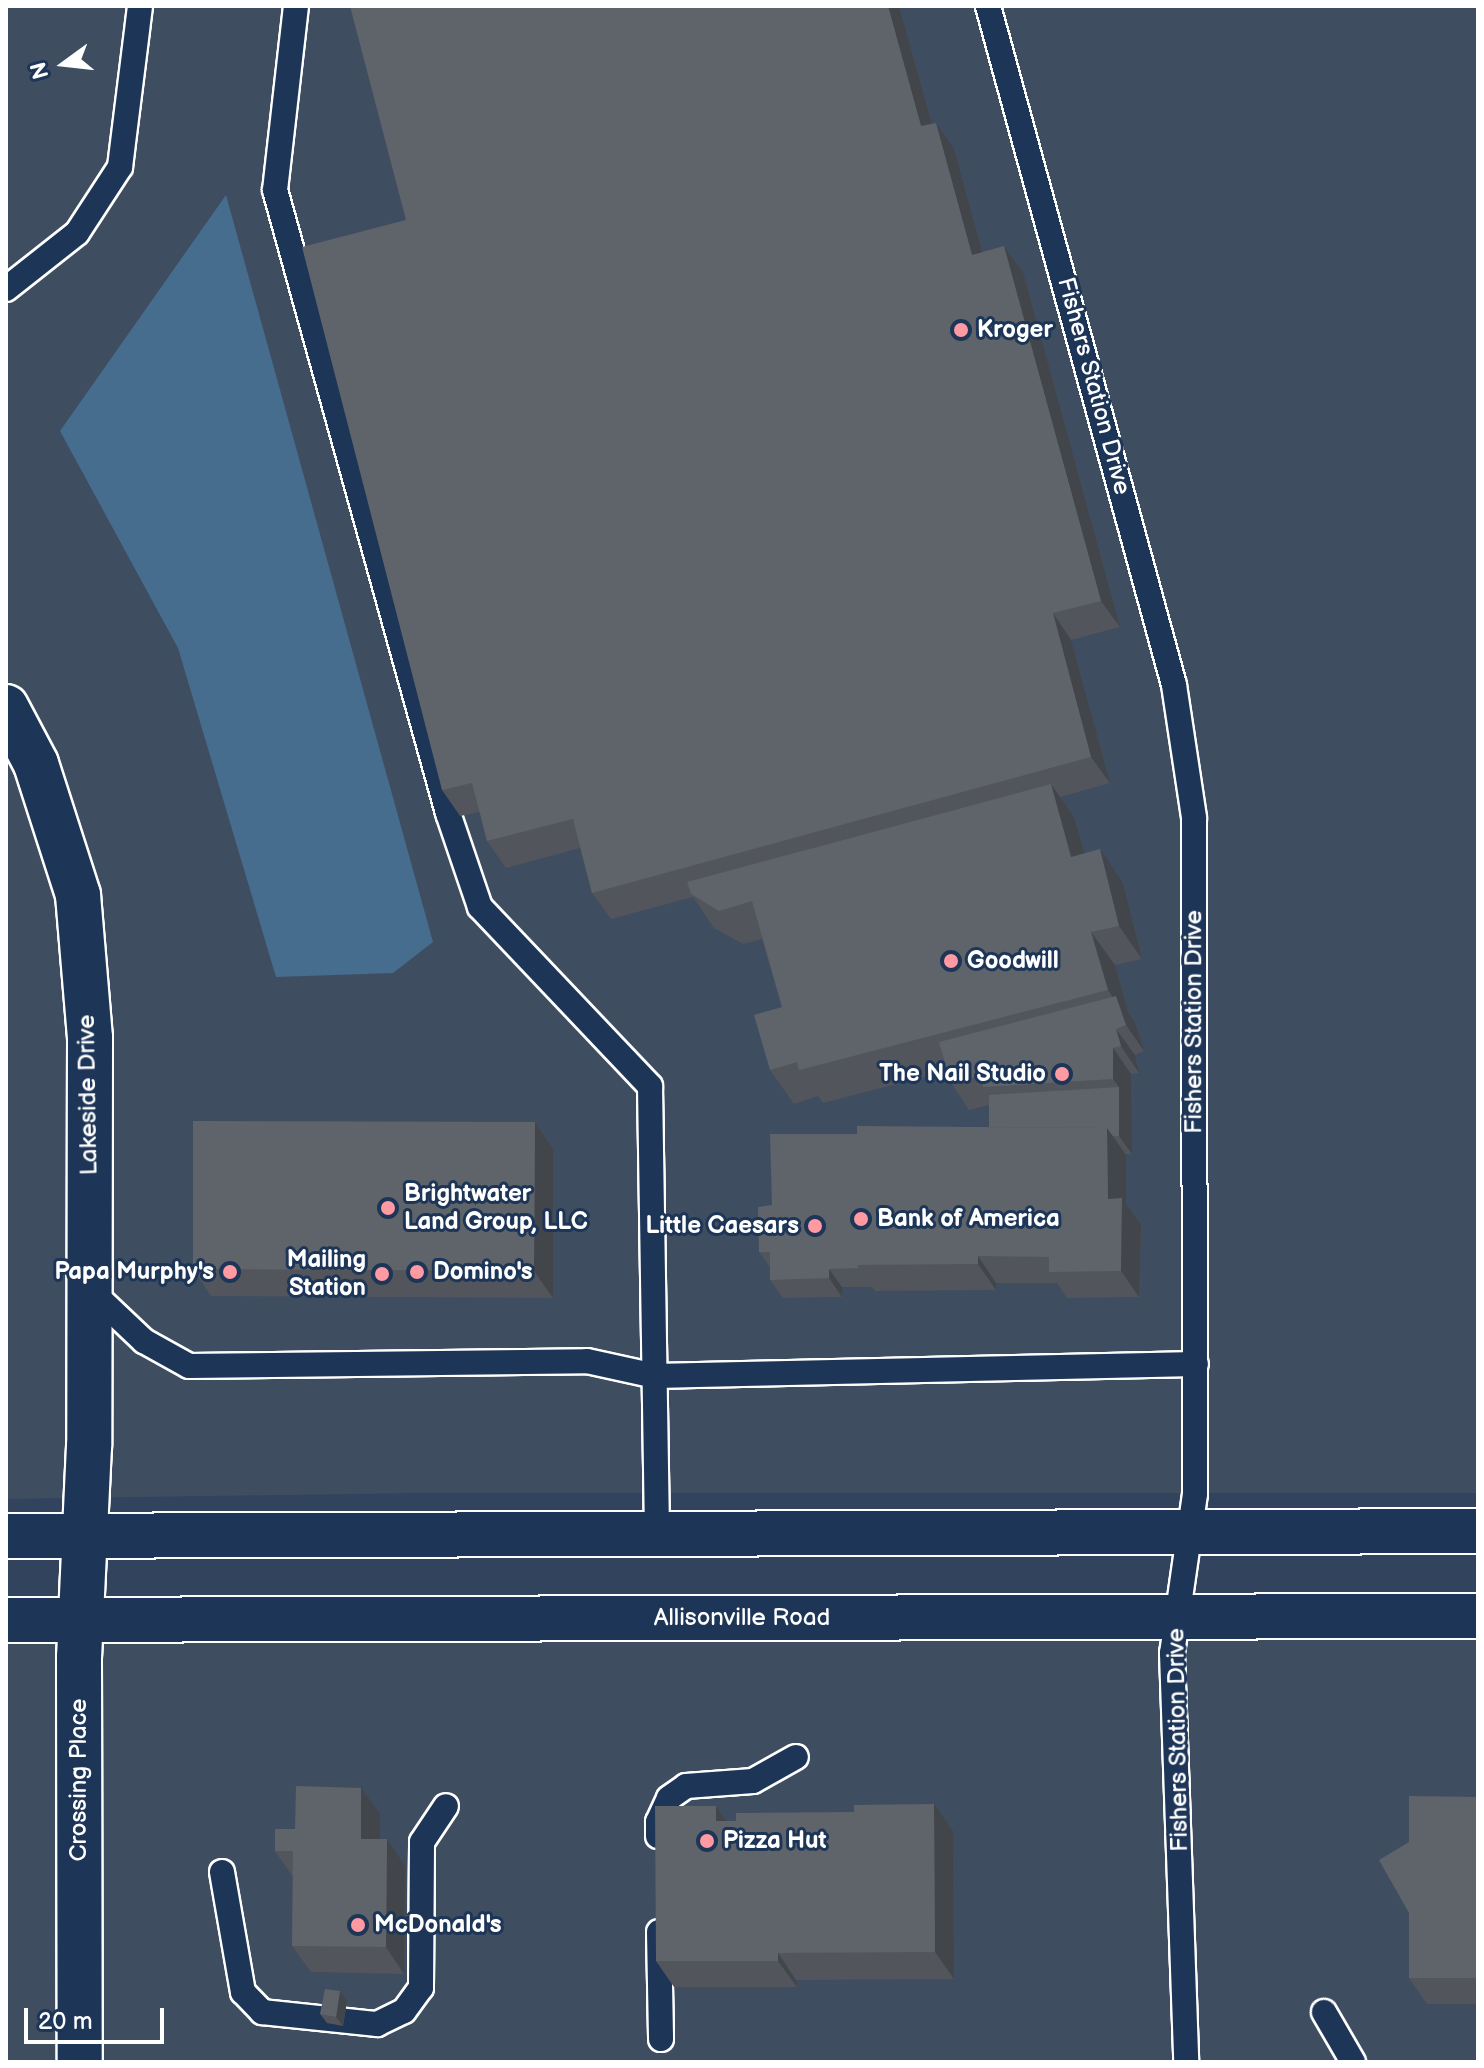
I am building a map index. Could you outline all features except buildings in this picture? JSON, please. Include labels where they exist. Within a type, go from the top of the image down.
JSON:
[{"type":"main road","name":"Lakeside Drive","points":[[6,707],[36,764],[78,895],[90,1038],[89,1446],[84,1517]]},
{"type":"main road","points":[[6,1536],[84,1517],[657,1533],[1478,1531]]},
{"type":"main road","name":"Crossing Place","points":[[80,2062],[80,1619],[84,1517]]},
{"type":"main road","name":"Allisonville Road","points":[[6,1620],[1478,1616]]},
{"type":"lane","points":[[6,289],[77,233],[120,167],[140,6]]},
{"type":"lane","points":[[296,6],[275,190],[448,813],[480,907],[650,1086],[657,1533]]},
{"type":"lane","name":"Fishers Station Drive","points":[[988,6],[1174,685],[1194,818],[1195,1494],[1172,1653],[1186,2062]]},
{"type":"lane","points":[[89,1289],[144,1341],[189,1366],[587,1361],[655,1376],[1196,1364]]},
{"type":"lane","points":[[658,1853],[658,1822],[669,1798],[686,1786],[753,1781],[796,1757]]},
{"type":"lane","points":[[222,1872],[243,1992],[262,2012],[377,2024],[404,2011],[421,1988],[422,1842],[446,1806]]},
{"type":"lane","points":[[659,1915],[661,2039]]},
{"type":"lane","points":[[1324,2012],[1353,2062]]},
{"type":"shaded area","points":[[6,6],[1478,6],[1478,1493],[419,1493],[6,1499]]},
{"type":"shaded area","points":[[1478,1631],[1478,2062],[6,2062],[6,1636]]},
{"type":"water","points":[[226,195],[433,942],[393,973],[276,977],[178,648],[60,431]]},
{"type":"place","name":"Kroger","points":[[961,330]]},
{"type":"place","name":"Goodwill","points":[[951,961]]},
{"type":"place","name":"The Nail Studio","points":[[1062,1074]]},
{"type":"place","name":"Brightwater Land Group, LLC","points":[[388,1208]]},
{"type":"place","name":"Bank of America","points":[[861,1219]]},
{"type":"place","name":"Little Caesars","points":[[815,1226]]},
{"type":"place","name":"Papa Murphy's","points":[[230,1272]]},
{"type":"place","name":"Domino's","points":[[417,1272]]},
{"type":"place","name":"Mailing Station","points":[[382,1274]]},
{"type":"place","name":"Pizza Hut","points":[[707,1841]]},
{"type":"place","name":"McDonald's","points":[[358,1925]]}]
